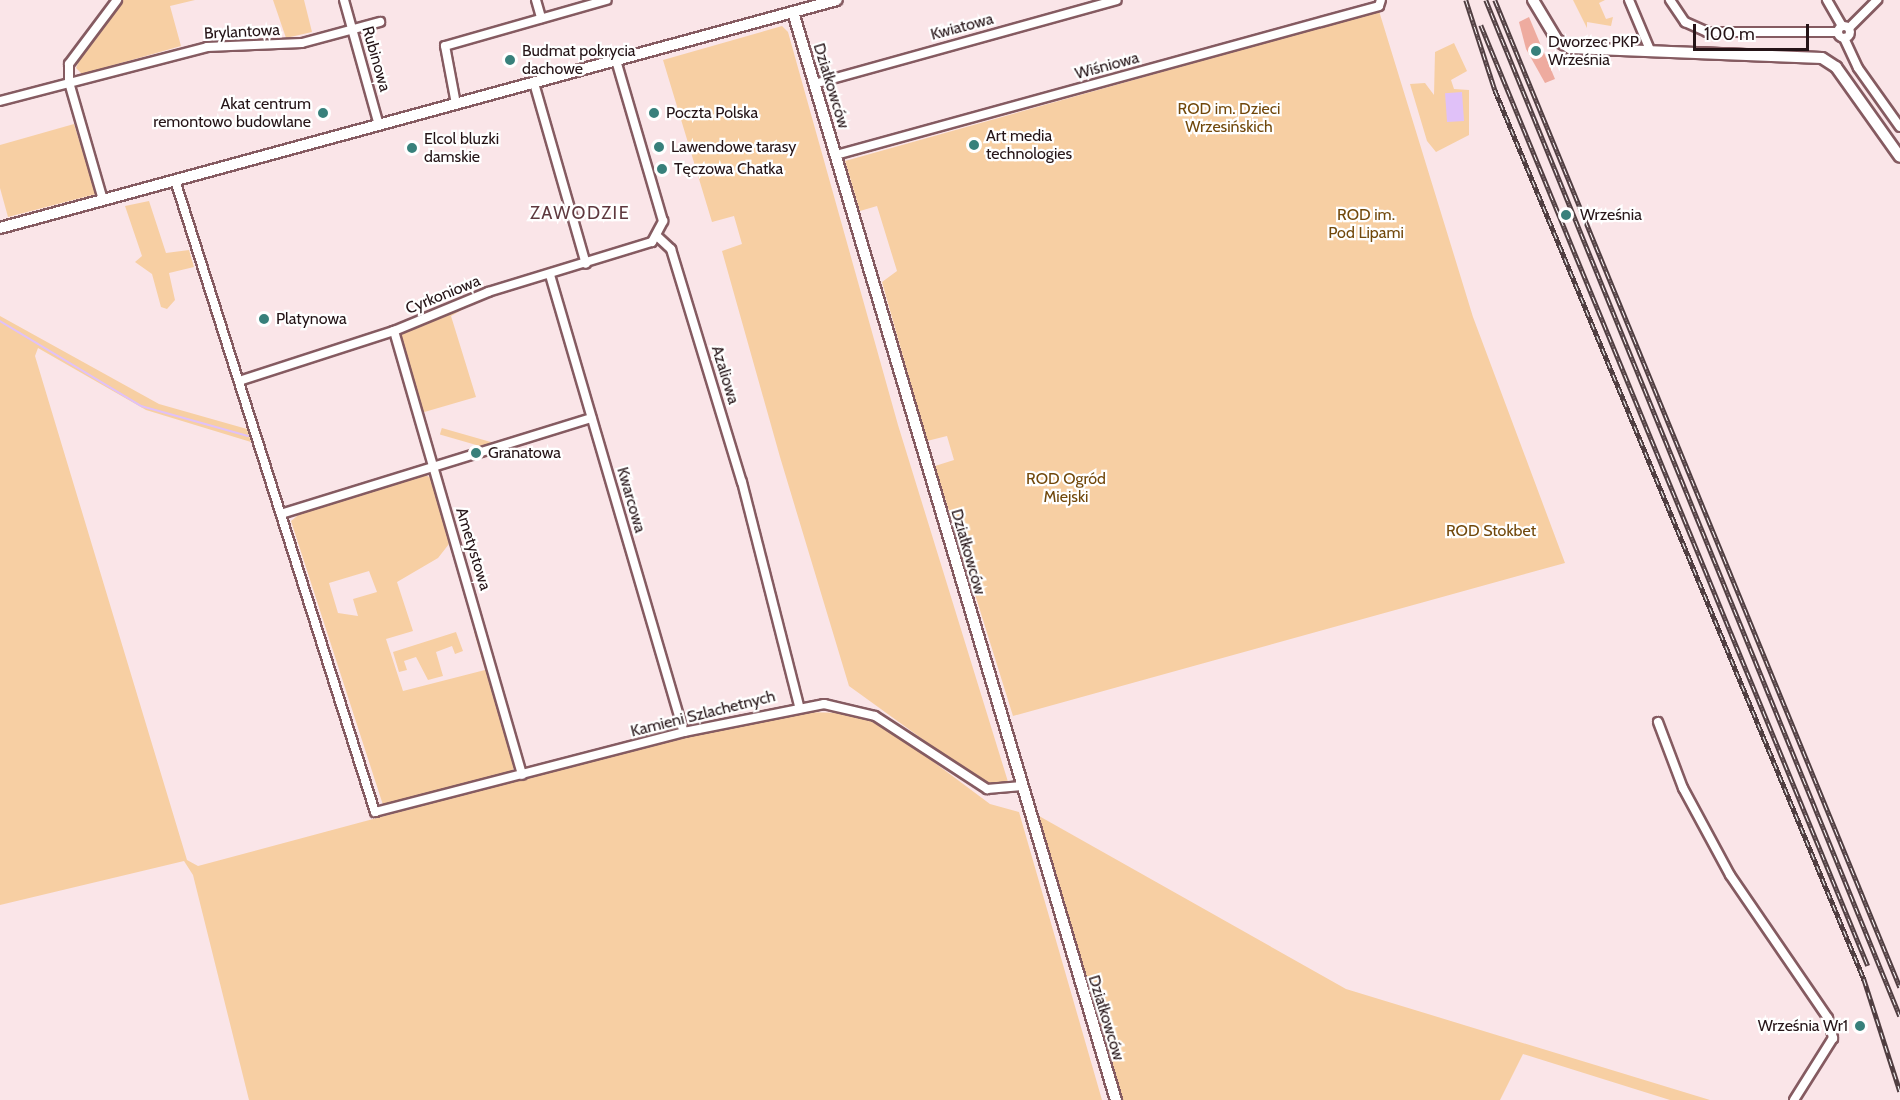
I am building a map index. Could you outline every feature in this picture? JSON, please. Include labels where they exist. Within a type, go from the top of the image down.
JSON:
[{"type":"street","points":[[103,200],[69,82],[76,50],[117,0]]},
{"type":"street","name":"Rubinowa","points":[[344,0],[379,125]]},
{"type":"street","points":[[536,0],[541,18]]},
{"type":"street","points":[[456,104],[445,46],[607,0]]},
{"type":"street","points":[[0,228],[534,83],[797,7],[837,0]]},
{"type":"street","name":"Kwiatowa","points":[[814,84],[1117,0]]},
{"type":"street","name":"Wiśniowa","points":[[836,155],[1379,6],[1381,0]]},
{"type":"street","points":[[1533,0],[1557,40],[1570,48],[1822,58],[1836,67],[1900,157]]},
{"type":"street","points":[[1629,0],[1650,50]]},
{"type":"street","points":[[1670,0],[1685,22],[1707,32],[1843,31],[1877,0]]},
{"type":"street","points":[[1827,0],[1858,68],[1900,127]]},
{"type":"street","name":"Działkowców","points":[[797,7],[814,84],[1116,1100]]},
{"type":"street","name":"Brylantowa","points":[[0,102],[207,47],[278,46],[380,22]]},
{"type":"street","points":[[616,60],[663,221],[658,237]]},
{"type":"street","points":[[534,83],[586,264]]},
{"type":"street","points":[[175,180],[281,514],[592,418]]},
{"type":"street","name":"Cyrkoniowa","points":[[239,381],[394,331],[488,292],[586,264],[658,237]]},
{"type":"street","name":"Azaliowa","points":[[658,237],[671,249],[742,482],[799,706]]},
{"type":"street","name":"Kwarcowa","points":[[550,275],[684,732]]},
{"type":"street","name":"Ametystowa","points":[[394,331],[522,775]]},
{"type":"street","name":"Kamieni Szlachetnych","points":[[281,514],[375,813],[684,732],[799,706],[825,704],[875,716],[976,784],[999,791],[1022,786]]},
{"type":"street","points":[[1658,722],[1683,788],[1730,875],[1828,1018],[1833,1038],[1794,1100]]},
{"type":"green space","points":[[123,0],[195,0],[170,6],[181,46],[82,74],[76,68],[83,52]]},
{"type":"green space","points":[[273,0],[304,0],[312,32],[286,38]]},
{"type":"green space","points":[[1573,0],[1605,0],[1599,3],[1606,19],[1613,17],[1611,26],[1587,22],[1587,28]]},
{"type":"green space","points":[[1379,11],[1473,317],[1565,563],[1013,716],[935,466],[954,460],[947,436],[927,441],[882,282],[897,271],[877,206],[860,211],[845,161]]},
{"type":"green space","points":[[782,26],[788,32],[898,425],[1009,785],[988,783],[957,764],[849,686],[780,457],[722,251],[742,244],[734,216],[712,222],[663,60]]},
{"type":"green space","points":[[1454,43],[1467,71],[1451,80],[1454,89],[1469,90],[1469,135],[1436,152],[1427,141],[1410,84],[1425,83],[1434,95],[1435,52]]},
{"type":"green space","points":[[74,124],[96,194],[8,217],[0,188],[0,145]]},
{"type":"green space","points":[[149,201],[166,253],[189,250],[194,267],[169,273],[175,300],[167,309],[161,307],[152,274],[135,262],[142,256],[125,206]]},
{"type":"green space","points":[[483,298],[451,316],[476,397],[421,413],[400,341],[403,332]]},
{"type":"green space","points":[[0,316],[159,404],[247,429],[251,442],[146,410],[38,348],[35,356],[187,860],[198,866],[663,741],[795,712],[850,713],[888,728],[990,804],[1019,812],[1102,1100],[249,1100],[193,875],[184,861],[0,905]]},
{"type":"green space","points":[[442,428],[512,448],[510,455],[440,435]]},
{"type":"green space","points":[[422,473],[431,478],[449,544],[438,558],[397,582],[413,631],[386,639],[403,691],[485,670],[474,632],[479,632],[517,763],[512,771],[383,805],[291,521],[302,512]],"holes":[[[369,571],[377,592],[353,599],[358,616],[338,613],[329,583]]]},
{"type":"green space","points":[[456,632],[463,651],[455,654],[452,646],[436,652],[443,676],[428,680],[416,657],[404,661],[407,670],[399,672],[393,652]]},
{"type":"green space","points":[[1039,816],[1346,989],[1710,1100],[1670,1100],[1523,1054],[1500,1100],[1121,1100],[1037,823]]},
{"type":"shaded area","points":[[1462,92],[1464,121],[1447,122],[1445,93]]},
{"type":"building","name":"Dworzec PKP Września","points":[[1529,17],[1555,79],[1545,83],[1526,49],[1519,22]]},
{"type":"waterway","points":[[0,321],[141,406],[248,436]]},
{"type":"railway","points":[[1466,0],[1495,90],[1864,979],[1900,1091]]},
{"type":"railway","points":[[1486,0],[1900,1016]]},
{"type":"railway","points":[[1495,0],[1900,987]]},
{"type":"railway","points":[[1481,25],[1868,966]]},
{"type":"place","name":"Dworzec PKP Września","points":[[1536,51]]},
{"type":"place","name":"Budmat pokrycia dachowe","points":[[510,60]]},
{"type":"place","name":"Akat centrum remontowo budowlane","points":[[323,113]]},
{"type":"place","name":"Poczta Polska","points":[[654,113]]},
{"type":"place","name":"Art media technologies","points":[[974,145]]},
{"type":"place","name":"Lawendowe tarasy","points":[[659,147]]},
{"type":"place","name":"Elcol bluzki damskie","points":[[412,148]]},
{"type":"place","name":"Tęczowa Chatka","points":[[662,169]]},
{"type":"place","name":"Września","points":[[1566,215]]},
{"type":"place","name":"Platynowa","points":[[264,319]]},
{"type":"place","name":"Granatowa","points":[[476,453]]},
{"type":"place","name":"Września Wr1","points":[[1860,1026]]},
{"type":"district","name":"ZAWODZIE","points":[[580,213]]},
{"type":"park label","name":"ROD im. Dzieci Wrzesińskich","points":[[1229,118]]},
{"type":"park label","name":"ROD im. Pod Lipami","points":[[1366,224]]},
{"type":"park label","name":"ROD Ogród Miejski","points":[[1066,488]]},
{"type":"park label","name":"ROD Stokbet","points":[[1491,531]]}]
